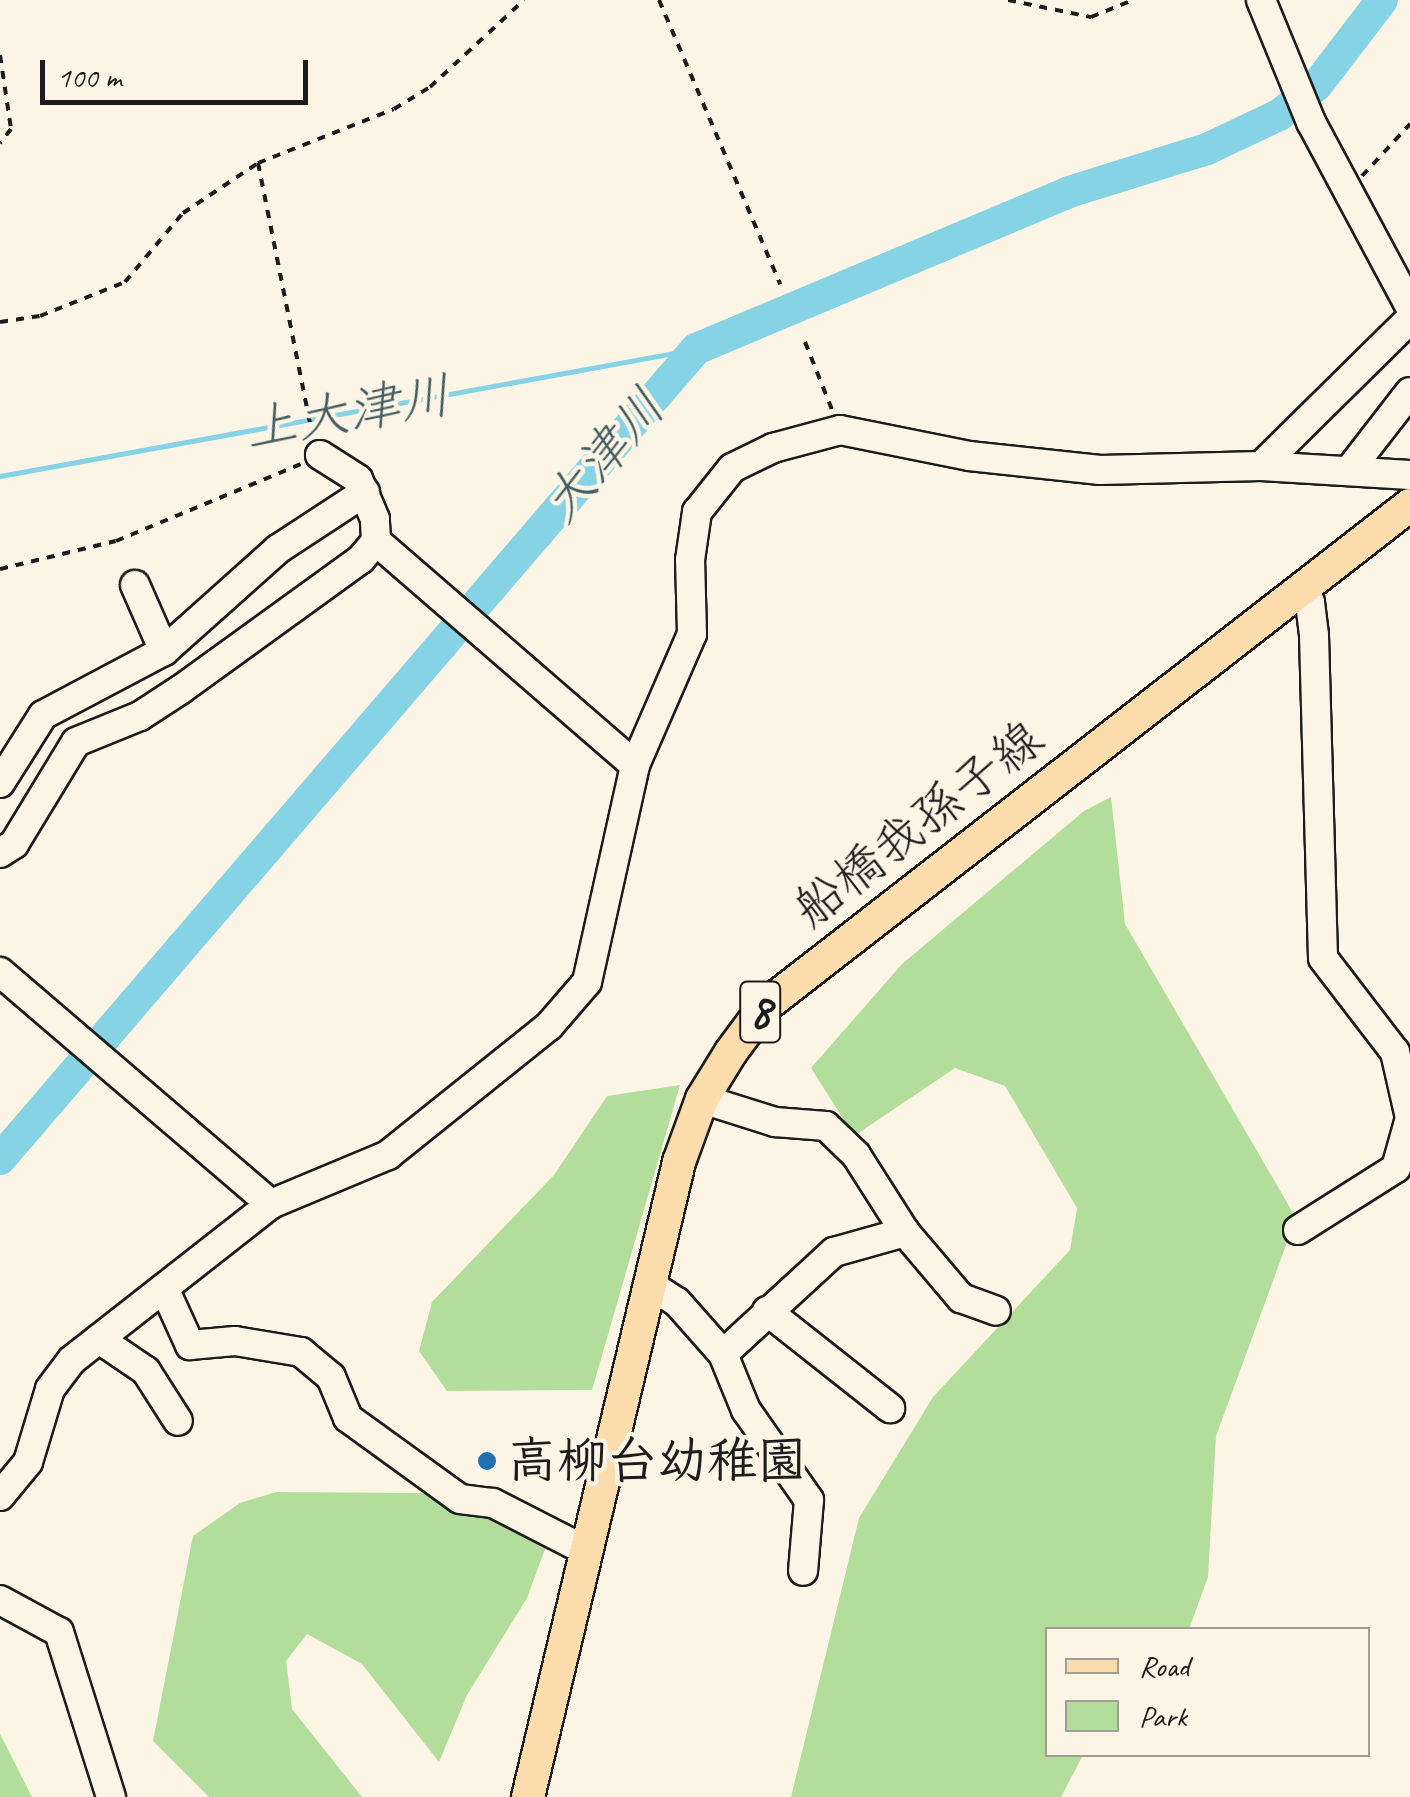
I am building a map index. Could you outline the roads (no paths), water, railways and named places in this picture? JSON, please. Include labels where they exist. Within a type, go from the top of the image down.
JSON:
[{"type":"main road","name":"船橋我孫子線","points":[[528,1797],[649,1284],[702,1099],[765,1006],[1410,505]]},
{"type":"street","points":[[1261,0],[1287,73],[1346,192],[1410,307]]},
{"type":"street","points":[[1261,466],[1410,319]]},
{"type":"street","points":[[1352,468],[1410,392]]},
{"type":"street","points":[[0,1496],[28,1462],[59,1374],[270,1204],[388,1154],[569,1004],[587,982],[635,764],[692,634],[690,560],[697,512],[743,461],[840,430],[968,456],[1100,470],[1261,466],[1352,468],[1410,475]]},
{"type":"street","points":[[315,442],[358,479],[365,492],[376,542],[635,764]]},
{"type":"street","points":[[0,783],[43,715],[164,651],[278,550],[365,492]]},
{"type":"street","points":[[0,853],[14,844],[76,742],[140,716],[180,690],[362,559],[376,542]]},
{"type":"street","points":[[134,585],[164,651]]},
{"type":"street","points":[[1298,1230],[1396,1168],[1407,1155],[1410,1118],[1396,1052],[1323,958],[1314,634],[1310,602],[1300,591]]},
{"type":"street","points":[[0,972],[270,1204]]},
{"type":"street","points":[[702,1099],[775,1122],[826,1126],[856,1155],[906,1232],[962,1298],[996,1311]]},
{"type":"street","points":[[723,1354],[738,1347],[766,1311],[834,1252],[906,1232]]},
{"type":"street","points":[[649,1284],[677,1302],[723,1354],[746,1410],[808,1500],[803,1571]]},
{"type":"street","points":[[164,1288],[190,1345],[235,1340],[301,1352],[331,1377],[348,1418],[460,1499],[492,1503],[587,1551]]},
{"type":"street","points":[[766,1311],[890,1408]]},
{"type":"street","points":[[99,1339],[146,1371],[178,1421]]},
{"type":"street","points":[[0,1600],[59,1632],[111,1797]]},
{"type":"waterway","name":"大津川","points":[[0,1159],[696,349],[1069,192],[1207,149],[1279,115],[1317,85],[1382,0]]},
{"type":"waterway","name":"上大津川","points":[[0,476],[696,349]]},
{"type":"place","name":"高柳台幼稚園","points":[[487,1461]]}]
